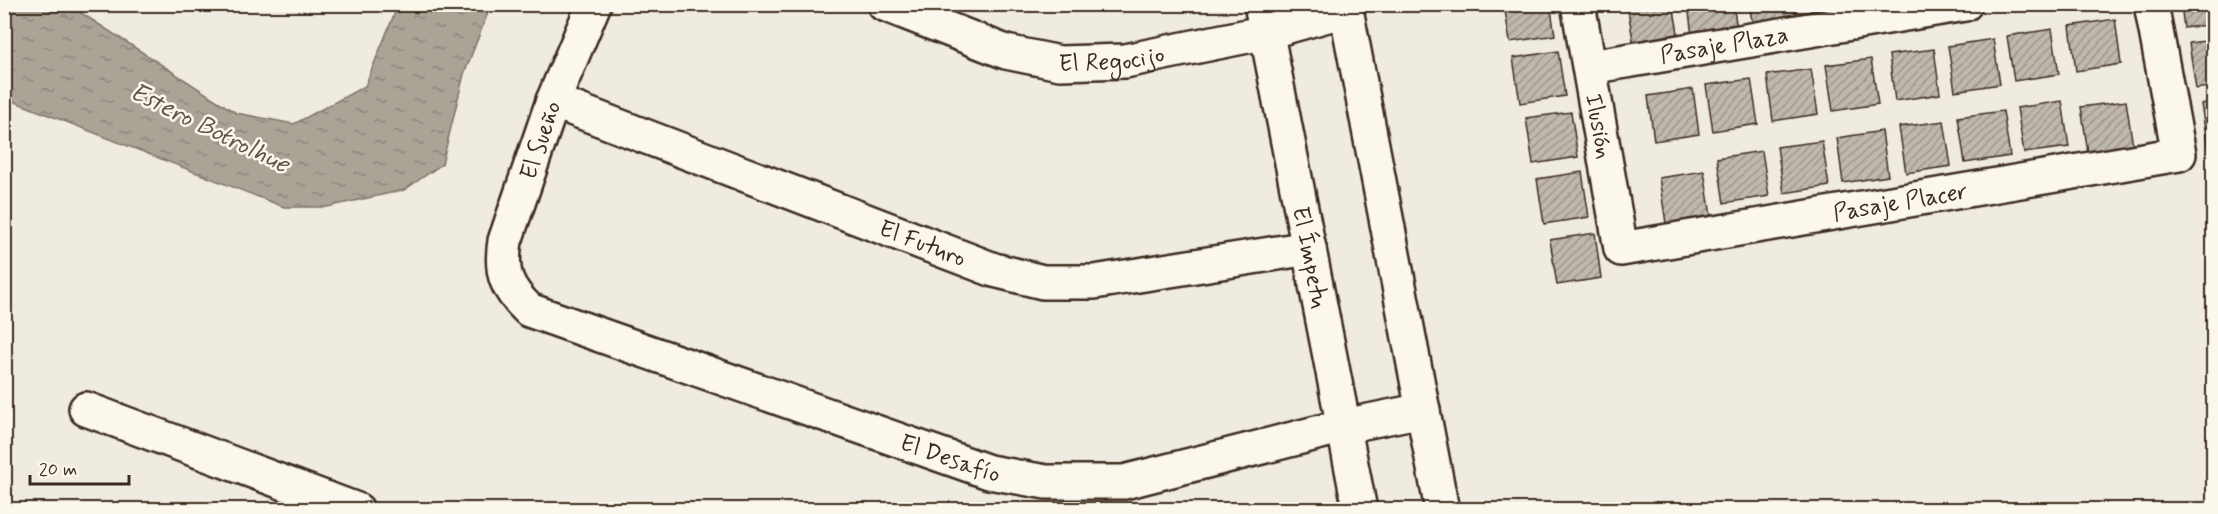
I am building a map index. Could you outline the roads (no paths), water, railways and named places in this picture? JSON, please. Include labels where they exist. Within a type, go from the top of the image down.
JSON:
[{"type":"street","name":"El Sueño","points":[[506,279],[502,261],[505,241],[553,101],[594,4]]},
{"type":"street","name":"El Regocijo","points":[[884,4],[1006,52],[1060,63],[1125,61],[1264,18],[1345,7]]},
{"type":"street","name":"Ilusión","points":[[1578,4],[1621,249]]},
{"type":"street","name":"Pasaje Plaza","points":[[1590,66],[1965,4]]},
{"type":"street","name":"Pasaje Placer","points":[[1621,249],[2179,154],[2151,4]]},
{"type":"street","points":[[1345,7],[1442,510]]},
{"type":"street","name":"El Ímpetu","points":[[1264,18],[1360,510]]},
{"type":"street","name":"El Futuro","points":[[553,101],[994,270],[1044,282],[1094,282],[1309,248]]},
{"type":"street","name":"El Desafío","points":[[506,279],[515,296],[530,310],[548,317],[988,472],[1046,482],[1124,482],[1344,426],[1422,410]]},
{"type":"street","points":[[86,409],[294,498],[357,510]]},
{"type":"water","name":"Estero Botrolhue","points":[[4,5],[69,5],[236,113],[294,124],[365,86],[398,5],[491,5],[464,74],[442,164],[404,190],[327,207],[284,207],[5,98]]}]
